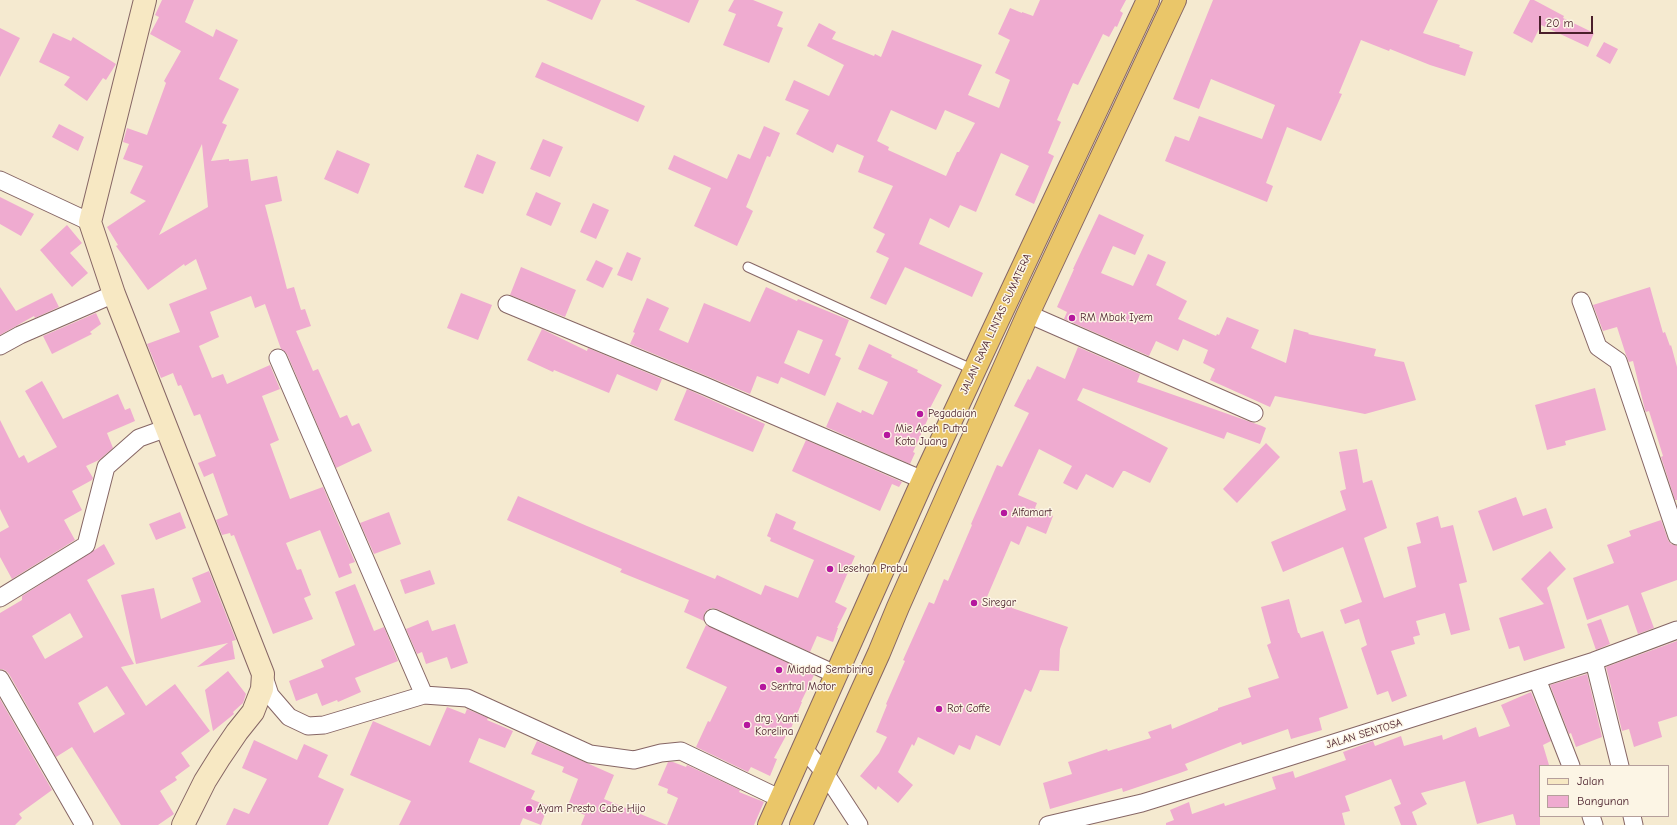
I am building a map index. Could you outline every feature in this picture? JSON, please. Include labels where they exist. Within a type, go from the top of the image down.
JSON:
[{"type":"highway","name":"JALAN RAYA LINTAS SUMATERA","points":[[769,825],[923,480],[1148,0]]},
{"type":"highway","points":[[801,825],[1028,314],[1175,0]]},
{"type":"street","points":[[145,0],[90,222],[114,294],[270,695],[279,707],[289,717],[308,726],[324,725],[424,695],[467,698],[590,754],[634,760],[661,753],[681,751],[781,798]]},
{"type":"street","points":[[0,180],[90,222]]},
{"type":"street","points":[[0,346],[20,335],[114,294]]},
{"type":"street","points":[[1581,301],[1598,347],[1618,361],[1677,536]]},
{"type":"street","points":[[507,304],[705,386],[923,480]]},
{"type":"street","points":[[1028,314],[1254,413]]},
{"type":"street","points":[[278,358],[424,695]]},
{"type":"street","points":[[0,598],[86,545],[106,467],[140,438],[167,428]]},
{"type":"street","points":[[713,618],[837,675]]},
{"type":"street","name":"JALAN SENTOSA","points":[[1048,825],[1142,803],[1181,791],[1594,661],[1677,630]]},
{"type":"street","points":[[1594,661],[1620,765]]},
{"type":"street","points":[[183,825],[205,781],[216,763],[237,732],[253,712],[262,689],[263,674]]},
{"type":"street","points":[[0,679],[84,825]]},
{"type":"street","points":[[1537,679],[1571,765]]},
{"type":"street","points":[[803,748],[825,773],[859,825]]},
{"type":"lane","points":[[748,267],[974,370]]},
{"type":"building","points":[[162,0],[194,0],[185,22],[213,37],[216,29],[238,40],[219,79],[239,89],[222,123],[227,125],[211,161],[248,159],[251,181],[277,176],[282,201],[265,205],[287,289],[294,287],[301,310],[305,309],[311,326],[296,331],[313,371],[318,369],[340,418],[347,415],[352,426],[359,423],[372,451],[336,468],[287,354],[281,349],[265,304],[255,308],[251,296],[210,312],[219,337],[199,346],[212,378],[223,374],[227,384],[270,365],[280,389],[262,396],[279,440],[270,444],[290,499],[323,487],[355,562],[349,564],[352,573],[339,578],[320,530],[286,543],[297,570],[301,569],[311,595],[304,598],[313,619],[273,634],[234,535],[231,536],[230,533],[222,535],[216,520],[228,515],[213,473],[204,477],[198,463],[216,456],[200,414],[194,416],[181,385],[178,386],[173,373],[161,378],[147,344],[180,332],[169,304],[207,289],[196,259],[185,266],[184,264],[148,290],[116,246],[118,245],[107,227],[146,201],[130,193],[143,166],[123,159],[129,144],[123,142],[127,128],[147,135],[166,83],[164,81],[181,51],[150,34],[159,17],[155,15]],"holes":[[[202,144],[208,207],[159,235]]]},
{"type":"building","points":[[546,0],[601,0],[592,20]]},
{"type":"building","points":[[635,0],[699,0],[689,23]]},
{"type":"building","points":[[734,0],[753,0],[783,12],[777,26],[783,28],[769,63],[723,45],[736,14],[728,11]]},
{"type":"building","points":[[1040,0],[1126,0],[1120,11],[1123,13],[1117,27],[1115,26],[1109,37],[1103,34],[1078,85],[1073,83],[1057,120],[1061,122],[1048,153],[1054,156],[1034,204],[1015,195],[1029,166],[1001,153],[976,212],[960,205],[949,228],[930,218],[919,244],[983,273],[972,297],[905,267],[886,305],[870,298],[889,258],[876,252],[885,234],[873,228],[893,186],[858,172],[864,156],[837,144],[833,153],[796,134],[809,110],[785,100],[794,80],[829,96],[844,65],[807,46],[819,23],[836,32],[832,39],[874,56],[875,54],[881,57],[892,30],[982,65],[968,95],[999,108],[1010,80],[995,73],[1010,40],[998,34],[1010,8],[1033,16]],"holes":[[[891,110],[936,130],[945,110],[975,123],[959,152],[957,152],[946,176],[888,150],[889,147],[877,141]]]},
{"type":"building","points":[[1213,0],[1438,0],[1423,33],[1460,45],[1459,47],[1473,52],[1465,76],[1430,65],[1390,49],[1389,51],[1361,40],[1339,93],[1342,94],[1321,141],[1287,127],[1266,183],[1273,186],[1267,202],[1165,161],[1175,136],[1189,141],[1199,116],[1262,139],[1275,105],[1211,79],[1199,109],[1173,99]]},
{"type":"building","points":[[1530,0],[1534,0],[1564,16],[1563,18],[1594,33],[1588,47],[1541,25],[1532,43],[1513,33]]},
{"type":"building","points":[[0,28],[20,38],[0,77]]},
{"type":"building","points":[[53,33],[71,41],[73,37],[116,64],[106,80],[103,78],[87,101],[64,85],[70,77],[39,62]]},
{"type":"building","points":[[1604,42],[1618,49],[1610,64],[1596,56]]},
{"type":"building","points":[[542,62],[645,106],[638,122],[535,77]]},
{"type":"building","points":[[59,124],[84,137],[78,151],[52,137]]},
{"type":"building","points":[[764,126],[780,133],[770,157],[767,156],[746,207],[753,211],[737,246],[694,226],[711,188],[668,169],[674,155],[727,179],[738,154],[750,159]]},
{"type":"building","points":[[543,139],[563,147],[550,177],[530,169]]},
{"type":"building","points":[[337,150],[370,164],[358,194],[324,179]]},
{"type":"building","points":[[477,154],[496,162],[483,194],[464,187]]},
{"type":"building","points":[[536,192],[561,203],[551,226],[526,215]]},
{"type":"building","points":[[0,197],[34,214],[21,236],[0,224]]},
{"type":"building","points":[[593,203],[609,210],[596,239],[580,232]]},
{"type":"building","points":[[1099,214],[1144,235],[1135,255],[1113,246],[1101,273],[1133,286],[1148,254],[1166,262],[1156,285],[1187,301],[1178,319],[1216,336],[1217,334],[1219,335],[1227,317],[1259,330],[1251,348],[1286,363],[1294,329],[1309,333],[1308,334],[1376,349],[1374,356],[1404,362],[1416,400],[1365,414],[1275,396],[1270,407],[1210,380],[1215,369],[1203,363],[1208,350],[1183,339],[1178,351],[1156,341],[1149,356],[1064,319],[1067,312],[1057,307]]},
{"type":"building","points":[[67,225],[82,243],[70,253],[88,273],[72,287],[40,250]]},
{"type":"building","points":[[627,252],[641,258],[632,281],[617,275]]},
{"type":"building","points":[[596,260],[613,268],[603,288],[586,280]]},
{"type":"building","points":[[521,267],[576,290],[565,317],[510,295]]},
{"type":"building","points":[[0,287],[16,311],[52,293],[59,307],[35,318],[34,316],[0,335]]},
{"type":"building","points":[[766,287],[797,301],[798,299],[849,320],[835,355],[841,358],[825,396],[781,377],[778,384],[757,376],[750,394],[630,344],[635,333],[633,332],[647,298],[669,308],[659,330],[688,343],[704,303],[750,322]],"holes":[[[798,330],[823,340],[809,374],[784,363]]]},
{"type":"building","points":[[1650,287],[1663,333],[1665,332],[1670,346],[1671,345],[1677,367],[1677,500],[1675,500],[1661,457],[1663,456],[1649,411],[1646,412],[1645,410],[1633,361],[1629,362],[1617,327],[1603,331],[1593,305]]},
{"type":"building","points":[[461,293],[492,305],[478,340],[447,328]]},
{"type":"building","points":[[96,313],[101,324],[90,332],[92,334],[52,354],[43,336]]},
{"type":"building","points":[[542,329],[587,351],[588,348],[662,379],[657,391],[617,374],[609,393],[554,370],[553,372],[527,360]]},
{"type":"building","points":[[869,344],[892,355],[891,357],[918,370],[917,372],[942,385],[928,412],[930,414],[913,452],[915,453],[910,464],[826,427],[837,402],[861,413],[862,410],[873,415],[888,382],[858,369]]},
{"type":"building","points":[[1078,347],[1140,374],[1137,382],[1266,428],[1260,444],[1227,432],[1224,439],[1083,388],[1077,400],[1168,448],[1150,483],[1123,471],[1113,488],[1086,474],[1077,490],[1063,483],[1072,466],[1039,449],[1018,495],[1037,503],[1035,508],[1053,516],[1046,534],[1027,526],[1019,545],[1011,541],[987,597],[1012,608],[1068,627],[1060,649],[1059,671],[1040,670],[1031,692],[1025,689],[1000,746],[976,735],[970,750],[959,745],[954,755],[918,737],[914,746],[912,744],[898,772],[913,785],[898,803],[878,786],[876,790],[860,776],[879,753],[887,737],[876,732],[887,705],[886,704],[905,661],[903,660],[929,602],[934,604],[944,579],[948,581],[997,465],[1002,467],[1029,413],[1014,406],[1028,379],[1030,380],[1037,366],[1065,379]]},
{"type":"building","points":[[42,381],[63,419],[118,394],[125,410],[130,408],[135,421],[107,433],[113,448],[99,460],[86,466],[93,478],[92,480],[72,491],[82,510],[64,520],[75,540],[12,579],[0,557],[0,532],[9,527],[0,509],[0,420],[19,458],[24,455],[28,463],[57,447],[25,391]]},
{"type":"building","points":[[1595,388],[1606,430],[1565,441],[1566,445],[1547,450],[1535,405]]},
{"type":"building","points":[[687,389],[765,424],[753,452],[674,420]]},
{"type":"building","points":[[806,440],[902,482],[899,487],[892,484],[880,511],[792,471]]},
{"type":"building","points":[[1266,443],[1280,457],[1237,503],[1223,489]]},
{"type":"building","points":[[1357,449],[1363,483],[1372,480],[1387,528],[1364,538],[1384,598],[1416,587],[1407,547],[1421,543],[1416,523],[1438,516],[1441,528],[1453,525],[1467,582],[1459,584],[1470,630],[1451,635],[1445,613],[1416,621],[1420,635],[1413,637],[1415,644],[1391,651],[1407,696],[1392,702],[1388,691],[1377,695],[1361,648],[1367,645],[1359,619],[1345,624],[1340,610],[1362,602],[1343,547],[1283,572],[1271,542],[1346,510],[1340,491],[1346,489],[1339,452]]},
{"type":"building","points":[[518,496],[715,579],[717,575],[761,595],[765,585],[798,598],[814,560],[770,541],[771,538],[767,536],[776,513],[796,522],[793,529],[855,556],[835,602],[847,608],[837,628],[833,642],[817,636],[810,652],[717,609],[712,608],[707,610],[704,614],[704,621],[684,612],[689,600],[620,572],[622,569],[507,520]]},
{"type":"building","points":[[1516,497],[1523,516],[1546,508],[1553,528],[1493,551],[1478,511]]},
{"type":"building","points":[[180,512],[186,528],[156,540],[149,524]]},
{"type":"building","points":[[389,512],[401,544],[374,554],[360,523]]},
{"type":"building","points":[[1661,520],[1668,540],[1671,544],[1677,546],[1677,580],[1641,593],[1654,628],[1638,634],[1628,605],[1587,620],[1573,578],[1614,563],[1607,545],[1631,536],[1629,531]]},
{"type":"building","points":[[104,544],[115,564],[87,580],[134,664],[121,667],[146,706],[175,684],[210,731],[181,753],[190,766],[175,777],[177,780],[160,791],[174,814],[158,825],[121,825],[72,747],[56,757],[9,674],[5,670],[0,669],[0,613],[22,600],[22,596]],"holes":[[[70,613],[83,637],[45,659],[32,636]],[[107,686],[125,714],[94,733],[78,703]]]},
{"type":"building","points":[[1550,551],[1566,569],[1547,588],[1565,648],[1524,661],[1519,646],[1509,649],[1499,618],[1544,604],[1521,579]]},
{"type":"building","points":[[430,570],[435,584],[405,594],[400,580]]},
{"type":"building","points":[[209,571],[236,640],[232,641],[235,659],[197,667],[228,643],[136,664],[121,595],[154,588],[161,619],[201,602],[192,578]]},
{"type":"building","points":[[355,584],[374,631],[384,627],[398,661],[355,678],[361,692],[338,702],[337,700],[322,706],[317,693],[296,701],[289,681],[324,667],[321,660],[355,645],[335,592]]},
{"type":"building","points":[[1289,599],[1298,633],[1301,638],[1323,631],[1348,708],[1319,718],[1322,730],[1291,739],[1288,729],[1242,745],[1241,742],[1185,764],[1188,770],[1177,774],[1123,792],[1122,788],[1050,809],[1043,783],[1072,774],[1068,762],[1107,749],[1108,751],[1151,738],[1148,732],[1171,724],[1172,729],[1218,710],[1218,708],[1251,697],[1248,688],[1279,678],[1267,645],[1271,643],[1261,607]]},
{"type":"building","points":[[1601,619],[1610,644],[1596,650],[1587,624]]},
{"type":"building","points":[[428,620],[432,631],[455,624],[468,663],[451,669],[447,657],[426,664],[422,652],[417,654],[406,629]]},
{"type":"building","points":[[706,625],[814,675],[801,702],[789,733],[788,732],[774,758],[777,759],[770,776],[751,767],[748,772],[696,747],[708,721],[710,722],[727,687],[686,668]]},
{"type":"building","points":[[1677,641],[1677,716],[1658,722],[1662,737],[1634,747],[1629,729],[1622,731],[1606,667]]},
{"type":"building","points":[[228,671],[246,694],[243,703],[233,712],[234,714],[213,731],[205,690]]},
{"type":"building","points":[[1587,674],[1602,737],[1576,747],[1571,733],[1569,734],[1550,685]]},
{"type":"building","points":[[1531,692],[1551,741],[1543,745],[1549,765],[1539,765],[1540,825],[1516,825],[1513,814],[1477,824],[1465,781],[1421,793],[1427,804],[1412,812],[1417,825],[1401,825],[1394,807],[1401,804],[1391,779],[1345,796],[1350,811],[1342,813],[1345,825],[1166,825],[1166,823],[1174,820],[1170,810],[1189,802],[1192,814],[1224,803],[1225,806],[1276,789],[1272,777],[1293,771],[1295,778],[1346,760],[1343,752],[1373,741],[1375,746],[1401,736],[1404,746],[1442,735],[1443,740],[1476,727],[1479,737],[1510,726],[1501,705]]},
{"type":"building","points":[[0,699],[52,790],[19,814],[22,818],[15,825],[0,825]]},
{"type":"building","points":[[447,707],[465,714],[467,709],[488,718],[487,720],[513,731],[505,748],[479,738],[469,762],[535,791],[531,799],[548,806],[541,825],[523,818],[520,825],[399,825],[411,801],[350,775],[373,721],[430,746]]},
{"type":"building","points":[[254,740],[297,760],[304,744],[328,755],[318,777],[344,789],[328,825],[226,825],[234,808],[249,814],[267,779],[242,768]]},
{"type":"building","points":[[537,741],[614,775],[604,799],[667,825],[581,825],[585,815],[567,808],[578,779],[562,772],[564,767],[531,754]]},
{"type":"building","points":[[668,762],[673,762],[686,767],[687,765],[740,790],[739,792],[764,802],[754,825],[667,825],[678,798],[667,793],[668,789],[658,785]]},
{"type":"place","name":"RM Mbak Iyem","points":[[1072,318]]},
{"type":"place","name":"Pegadaian","points":[[920,414]]},
{"type":"place","name":"Mie Aceh Putra Kota Juang","points":[[887,435]]},
{"type":"place","name":"Alfamart","points":[[1004,513]]},
{"type":"place","name":"Lesehan Prabu","points":[[830,569]]},
{"type":"place","name":"Siregar","points":[[974,603]]},
{"type":"place","name":"Miqdad Sembiring","points":[[779,670]]},
{"type":"place","name":"Sentral Motor","points":[[763,687]]},
{"type":"place","name":"Rot Coffe","points":[[939,709]]},
{"type":"place","name":"drg. Yanti Korelina","points":[[747,725]]},
{"type":"place","name":"Ayam Presto Cabe Hijo","points":[[529,809]]}]
